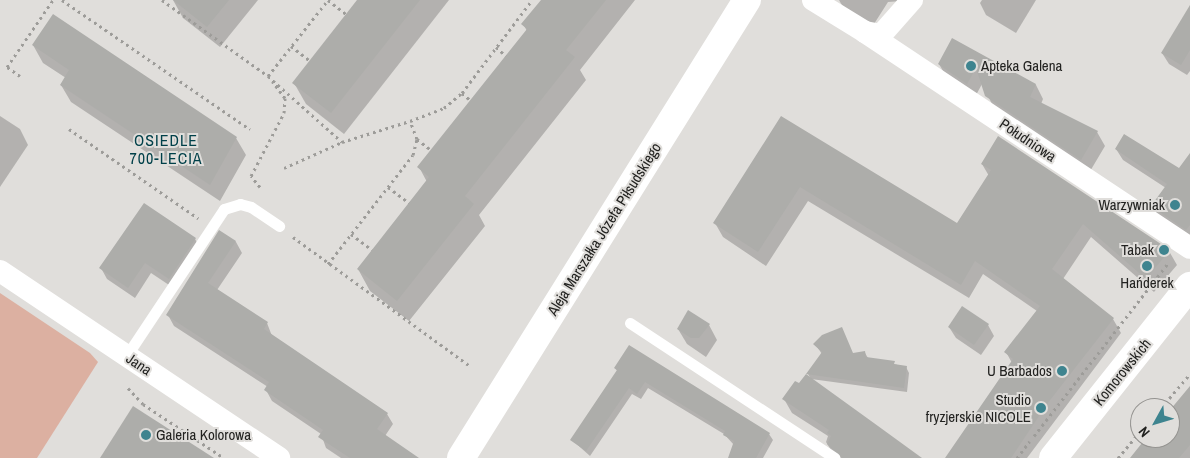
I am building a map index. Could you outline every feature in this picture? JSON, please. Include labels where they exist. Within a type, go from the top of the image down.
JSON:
[{"type":"street","name":"Aleja Marszałka Józefa Piłsudskiego","points":[[461,458],[747,0]]},
{"type":"street","name":"Południowa","points":[[813,0],[865,32],[1187,245]]},
{"type":"street","points":[[865,32],[881,35],[912,0]]},
{"type":"street","name":"Jana","points":[[0,271],[278,458]]},
{"type":"street","name":"Komorowskich","points":[[1053,458],[1190,286]]},
{"type":"lane","points":[[127,355],[210,226],[224,209],[240,204],[251,207],[279,226]]},
{"type":"lane","points":[[630,323],[835,458]]},
{"type":"path","points":[[20,76],[7,67],[52,0]]},
{"type":"path","points":[[62,0],[250,129]]},
{"type":"path","points":[[162,0],[268,76],[342,142]]},
{"type":"path","points":[[268,76],[328,0],[346,14]]},
{"type":"path","points":[[284,168],[342,142],[410,121],[444,108],[462,93],[532,0],[537,4]]},
{"type":"path","points":[[292,46],[310,61]]},
{"type":"path","points":[[496,48],[506,56]]},
{"type":"path","points":[[260,188],[251,176],[284,113],[285,98],[268,76]]},
{"type":"path","points":[[462,93],[470,100]]},
{"type":"path","points":[[410,121],[417,140],[431,150]]},
{"type":"path","points":[[69,129],[210,226]]},
{"type":"path","points":[[328,264],[413,155],[417,140]]},
{"type":"path","points":[[388,187],[408,203]]},
{"type":"path","points":[[279,226],[328,264],[470,366]]},
{"type":"path","points":[[352,234],[372,250]]},
{"type":"path","points":[[1017,458],[1187,245]]},
{"type":"path","points":[[1170,398],[1190,374]]},
{"type":"path","points":[[1118,458],[1130,444]]},
{"type":"shaded area","points":[[0,293],[90,353],[98,362],[37,458],[0,458]]},
{"type":"building","points":[[173,0],[229,0],[207,27]]},
{"type":"building","points":[[357,0],[420,0],[331,113],[292,83]]},
{"type":"building","points":[[541,0],[606,0],[566,50],[575,57],[465,196],[474,204],[397,301],[357,269],[429,177],[417,167],[527,29],[521,24]]},
{"type":"building","points":[[1190,5],[1190,50],[1181,65],[1161,53]]},
{"type":"building","points":[[53,14],[237,137],[210,185],[60,85],[69,70],[32,45]]},
{"type":"building","points":[[952,38],[1036,84],[1030,97],[1098,131],[1081,160],[985,96],[976,68],[967,84],[938,64]]},
{"type":"building","points":[[781,116],[957,223],[991,170],[981,164],[998,136],[1170,250],[1146,279],[1083,224],[1052,269],[1114,318],[1047,404],[1011,458],[945,458],[1013,359],[1004,352],[1040,306],[975,261],[961,285],[800,187],[758,252],[713,223]]},
{"type":"building","points":[[1124,134],[1179,168],[1190,153],[1190,225],[1186,230],[1151,206],[1167,184],[1115,149]]},
{"type":"building","points":[[144,203],[196,238],[169,279],[145,263],[128,288],[99,268]]},
{"type":"building","points":[[219,230],[236,241],[208,283],[268,322],[264,329],[388,413],[377,429],[419,458],[350,458],[318,437],[323,430],[264,390],[269,382],[166,315]]},
{"type":"building","points":[[962,306],[989,324],[974,345],[948,327]]},
{"type":"building","points":[[688,310],[710,324],[699,338],[691,338],[677,329]]},
{"type":"building","points":[[842,327],[853,353],[865,351],[866,357],[895,361],[894,364],[907,366],[904,388],[806,374],[822,352],[813,344],[822,335]]},
{"type":"building","points":[[629,345],[770,433],[756,458],[728,458],[734,441],[723,435],[725,431],[645,382],[637,394],[629,388],[586,451],[570,440],[617,370],[614,368]]},
{"type":"building","points":[[806,374],[922,458],[842,458],[827,444],[831,436],[827,433],[829,430],[782,399],[795,381],[799,383]]},
{"type":"building","points":[[1190,386],[1190,445],[1179,458],[1130,458],[1138,448],[1180,448],[1180,398]]},
{"type":"building","name":"Galeria Kolorowa","points":[[133,406],[214,458],[100,458]]},
{"type":"place","name":"Apteka Galena","points":[[971,66]]},
{"type":"place","name":"Warzywniak","points":[[1175,205]]},
{"type":"place","name":"Tabak","points":[[1164,250]]},
{"type":"place","name":"Hańderek","points":[[1147,266]]},
{"type":"place","name":"U Barbados","points":[[1062,371]]},
{"type":"place","name":"Studio fryzjerskie NICOLE","points":[[1041,408]]},
{"type":"place","name":"Galeria Kolorowa","points":[[146,435]]},
{"type":"district","name":"OSIEDLE 700-LECIA","points":[[166,149]]}]
